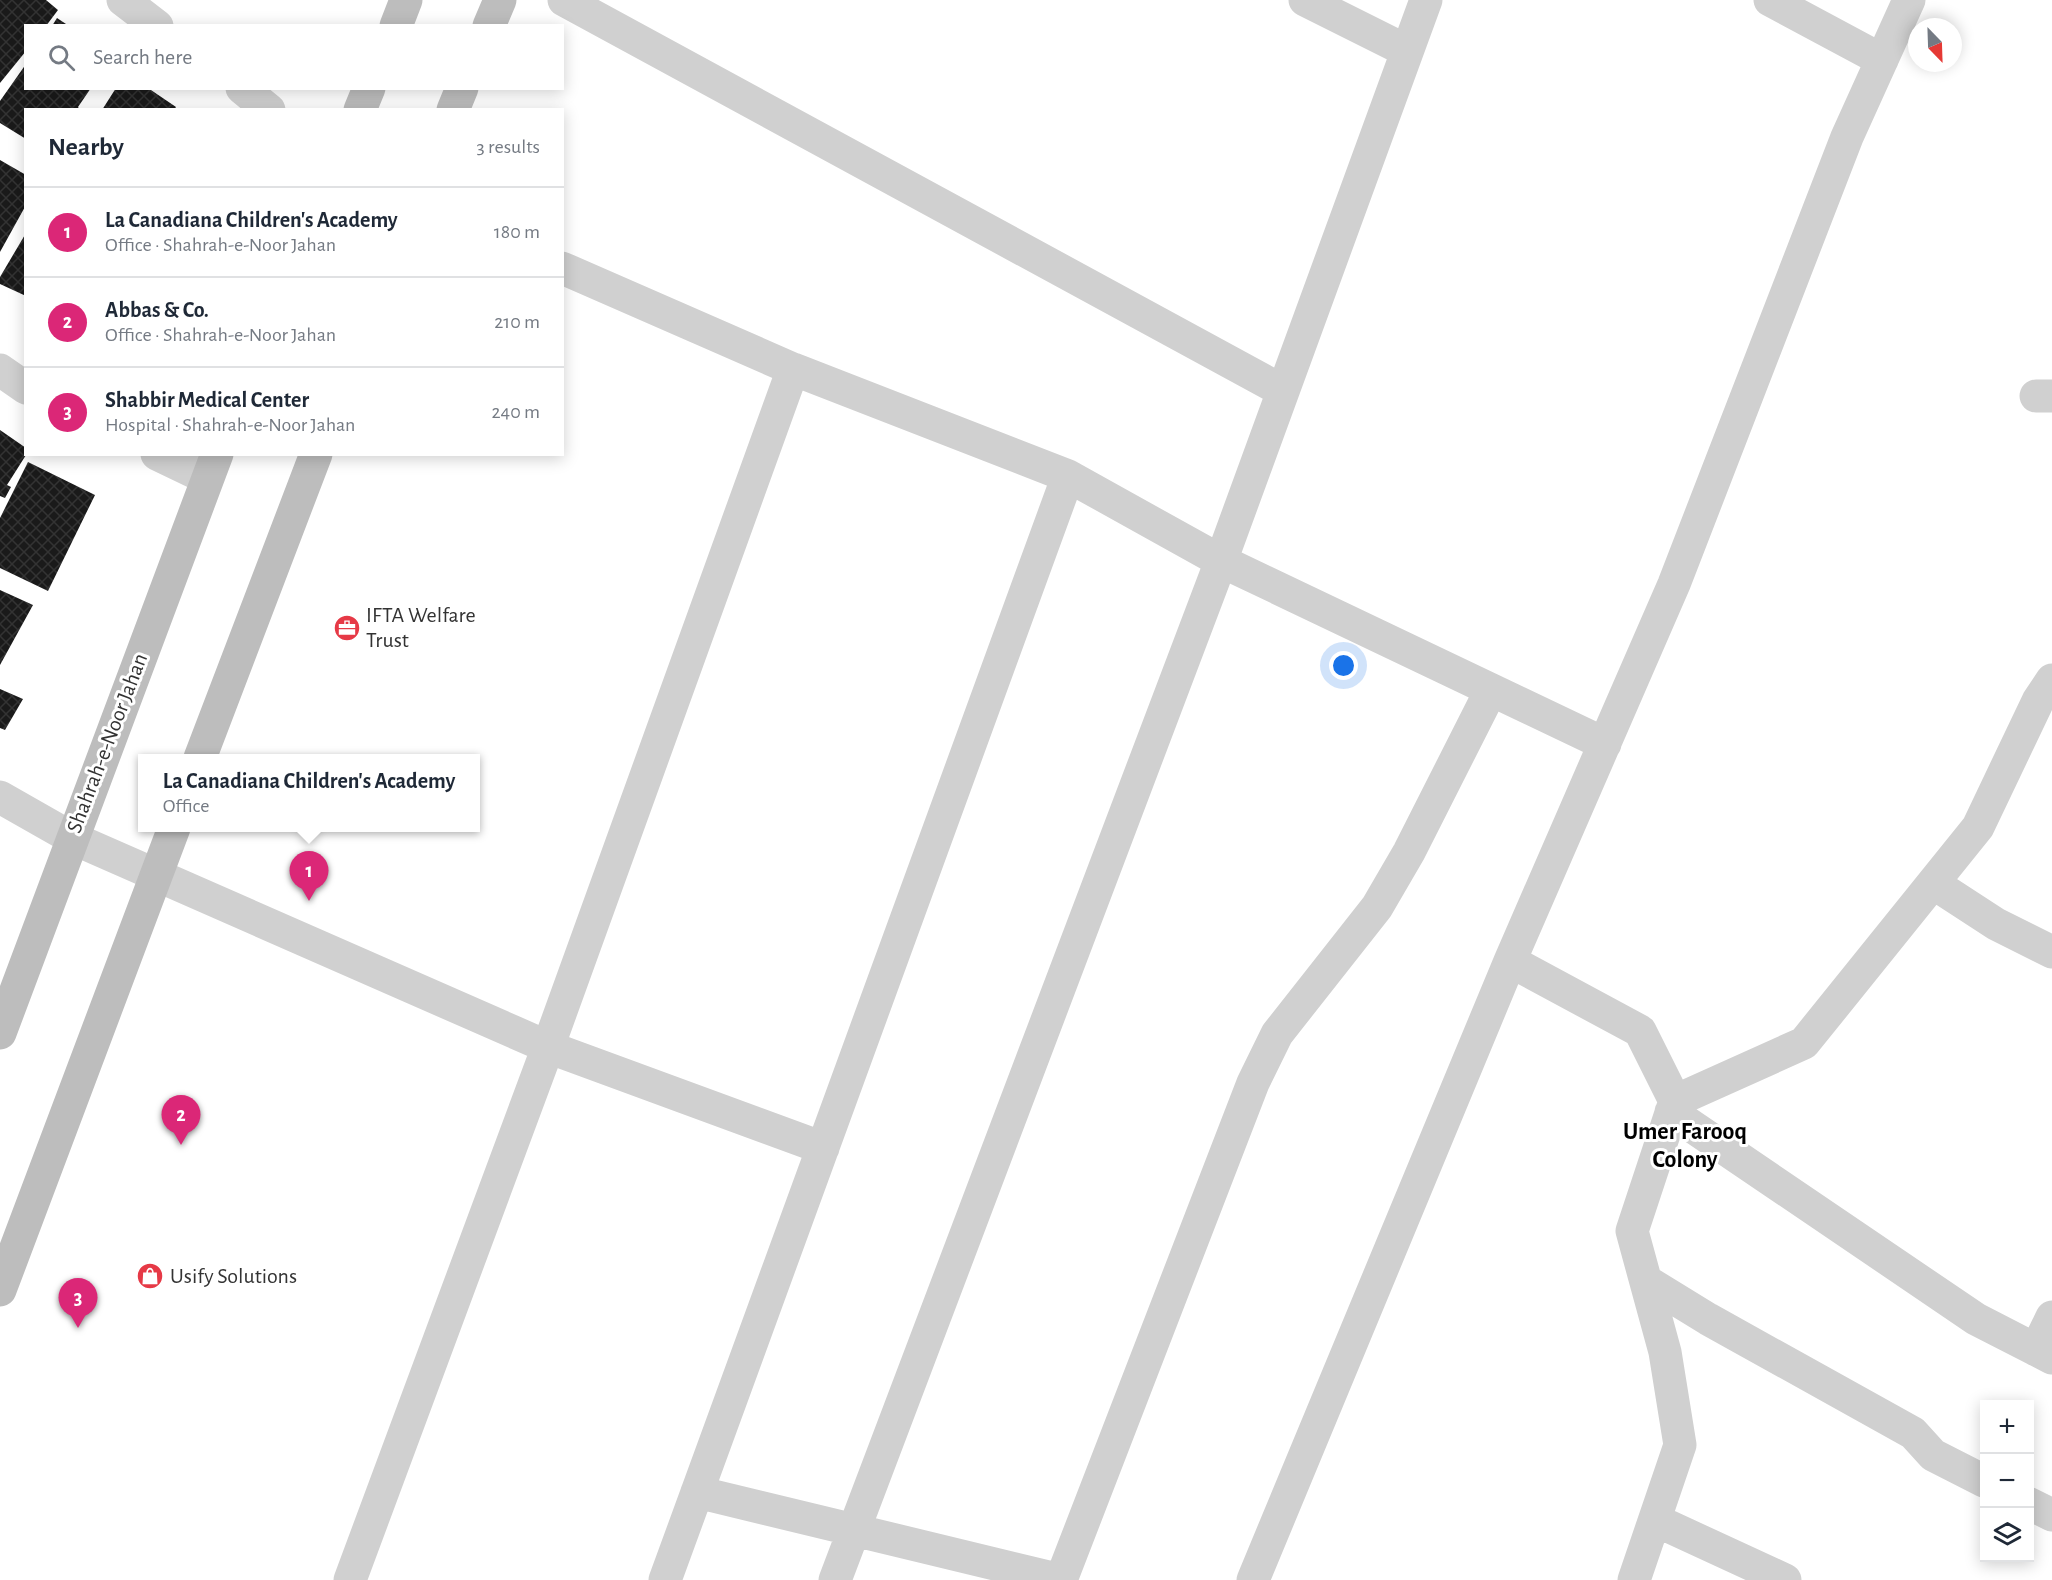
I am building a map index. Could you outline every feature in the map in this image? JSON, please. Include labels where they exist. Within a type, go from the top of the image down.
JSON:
[{"type":"main road","points":[[397,24],[406,0]]},
{"type":"main road","points":[[490,24],[500,0]]},
{"type":"main road","points":[[361,108],[368,90]]},
{"type":"main road","points":[[454,108],[461,90]]},
{"type":"main road","points":[[202,754],[315,456]]},
{"type":"main road","name":"Shahrah-e-Noor Jahan","points":[[0,1033],[212,466]]},
{"type":"main road","points":[[0,1290],[172,832]]},
{"type":"street","points":[[123,0],[154,24]]},
{"type":"street","points":[[564,0],[1283,391]]},
{"type":"street","points":[[1305,0],[1407,51]]},
{"type":"street","points":[[835,1580],[852,1530],[1221,561],[1425,0]]},
{"type":"street","points":[[1770,0],[1882,60]]},
{"type":"street","points":[[1252,1580],[1510,961],[1674,584],[1847,137],[1909,0]]},
{"type":"street","points":[[244,90],[267,108]]},
{"type":"street","points":[[564,269],[793,369],[1068,476],[1221,561],[1605,744]]},
{"type":"street","points":[[350,1580],[548,1047],[793,369]]},
{"type":"street","points":[[0,370],[24,387]]},
{"type":"street","points":[[166,456],[212,466]]},
{"type":"street","points":[[665,1580],[1068,476]]},
{"type":"street","points":[[1634,1580],[1680,1445],[1665,1352],[1632,1231],[1673,1107],[1804,1043],[1978,827],[2038,702],[2052,680]]},
{"type":"street","points":[[697,1492],[1061,1580],[1253,1083],[1277,1034],[1377,907],[1409,852],[1491,690]]},
{"type":"street","points":[[0,797],[72,838],[548,1047],[822,1148]]},
{"type":"street","points":[[1933,883],[1996,924],[2052,952]]},
{"type":"street","points":[[1510,961],[1640,1031],[1673,1107],[1976,1319],[2044,1354],[2052,1317]]},
{"type":"street","points":[[1646,1281],[1913,1433],[1933,1455],[1980,1479]]},
{"type":"street","points":[[2034,1506],[2052,1515]]},
{"type":"street","points":[[1655,1520],[1770,1577]]},
{"type":"building","points":[[0,0],[46,0],[58,10],[48,24],[24,24],[24,53],[0,83]]},
{"type":"building","points":[[57,18],[66,24],[53,24]]},
{"type":"building","points":[[24,67],[24,90],[90,90],[79,108],[24,108],[24,138],[0,123],[0,101]]},
{"type":"building","points":[[115,90],[151,90],[176,107],[175,108],[103,108]]},
{"type":"building","points":[[0,160],[24,174],[24,209],[0,252]]},
{"type":"building","points":[[24,236],[24,295],[0,284],[0,277]]},
{"type":"building","points":[[0,430],[24,447],[25,456],[7,485],[11,487],[5,498],[0,496]]},
{"type":"building","points":[[28,462],[95,495],[48,591],[0,568],[0,518]]},
{"type":"building","points":[[0,590],[33,605],[0,665]]},
{"type":"building","points":[[0,689],[23,699],[5,730],[0,728]]},
{"type":"place","name":"IFTA Welfare Trust","points":[[347,628]]},
{"type":"place","name":"La Canadiana Children's Academy","points":[[309,901]]},
{"type":"place","name":"Abbas & Co.","points":[[181,1145]]},
{"type":"place","name":"Usify Solutions","points":[[150,1276]]},
{"type":"place","name":"Shabbir Medical Center","points":[[78,1328]]},
{"type":"district","name":"Umer Farooq Colony","points":[[1685,1146]]}]
